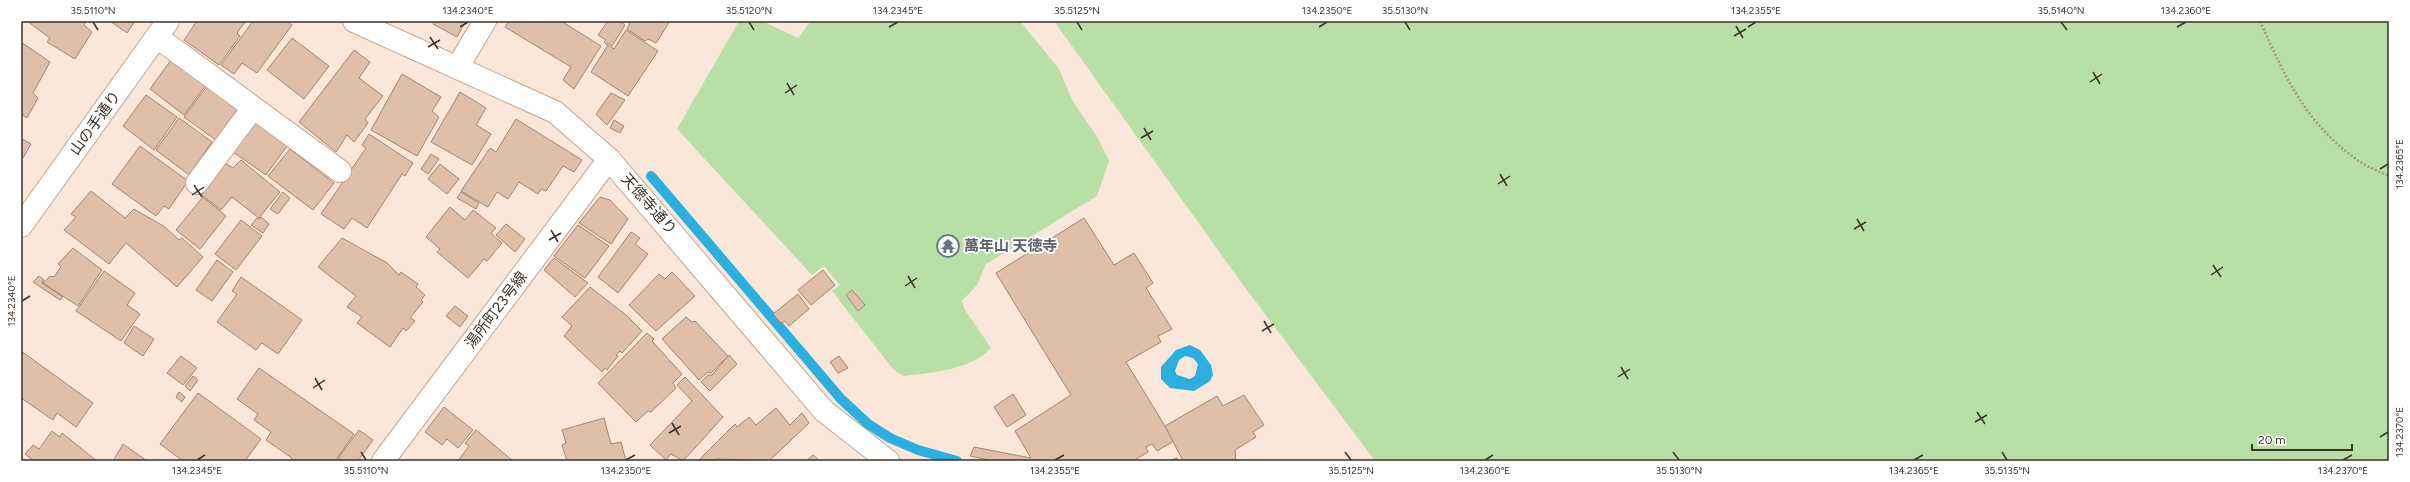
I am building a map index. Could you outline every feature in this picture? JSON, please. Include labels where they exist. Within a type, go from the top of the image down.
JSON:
[{"type":"street","name":"天徳寺通り","points":[[354,21],[555,112],[609,159],[824,411],[888,461]]},
{"type":"street","points":[[457,68],[485,21]]},
{"type":"street","points":[[163,29],[253,108],[340,171]]},
{"type":"street","name":"山の手通り","points":[[21,226],[163,29]]},
{"type":"street","points":[[197,182],[253,108]]},
{"type":"street","name":"湯所町23号線","points":[[383,461],[609,159]]},
{"type":"path","points":[[2260,21],[2286,79],[2316,124],[2357,160],[2389,176]]},
{"type":"green space","points":[[739,21],[762,21],[798,38],[811,21],[1020,21],[1059,69],[1073,102],[1096,135],[1109,161],[1097,196],[986,264],[977,285],[962,301],[965,310],[991,348],[983,355],[962,366],[938,372],[903,376],[893,369],[832,291],[840,285],[824,266],[812,275],[677,129]]},
{"type":"green space","points":[[1054,21],[2389,21],[2389,461],[1375,461],[1238,278]]},
{"type":"water","points":[[1190,345],[1200,350],[1211,365],[1213,375],[1210,381],[1194,391],[1170,388],[1161,379],[1161,367],[1176,350]],"holes":[[[1185,356],[1193,358],[1198,364],[1195,376],[1190,379],[1177,375],[1175,371],[1179,360]]]},
{"type":"building","points":[[27,21],[86,21],[84,25],[92,32],[75,59],[47,42],[50,38]]},
{"type":"building","points":[[110,21],[135,21],[127,33]]},
{"type":"building","points":[[197,21],[245,22],[237,33],[240,36],[219,65],[184,40]]},
{"type":"building","points":[[253,21],[287,21],[292,25],[257,73],[242,63],[234,74],[221,65]]},
{"type":"building","points":[[435,21],[466,21],[457,37],[433,24]]},
{"type":"building","points":[[509,21],[561,21],[601,46],[574,89],[563,80],[571,67],[505,27]]},
{"type":"building","points":[[608,21],[619,21],[625,25],[612,46],[608,43],[607,45],[604,42],[606,40],[598,35]]},
{"type":"building","points":[[626,21],[670,21],[656,43],[648,39],[645,41],[627,29],[630,23]]},
{"type":"building","points":[[626,30],[658,51],[628,96],[591,72],[608,45],[614,49]]},
{"type":"building","points":[[292,38],[329,66],[304,99],[267,70]]},
{"type":"building","points":[[21,42],[50,62],[33,93],[38,98],[27,118],[21,114]]},
{"type":"building","points":[[354,50],[370,62],[359,78],[383,96],[365,119],[368,123],[354,142],[347,135],[336,152],[299,122]]},
{"type":"building","points":[[171,60],[205,86],[184,115],[150,89]]},
{"type":"building","points":[[402,74],[441,97],[432,111],[439,117],[417,156],[371,130]]},
{"type":"building","points":[[207,86],[237,110],[216,140],[184,117]]},
{"type":"building","points":[[460,92],[486,108],[476,125],[491,134],[472,165],[431,142]]},
{"type":"building","points":[[611,93],[625,100],[607,125],[596,114]]},
{"type":"building","points":[[146,95],[177,117],[154,150],[123,126]]},
{"type":"building","points":[[179,118],[212,142],[189,175],[156,150]]},
{"type":"building","points":[[516,119],[582,160],[574,172],[563,166],[546,191],[541,189],[538,194],[519,182],[508,199],[497,192],[488,207],[461,191],[490,148],[496,152]]},
{"type":"building","points":[[614,120],[624,126],[620,133],[610,128]]},
{"type":"building","points":[[255,122],[287,146],[266,175],[233,152]]},
{"type":"building","points":[[369,134],[413,163],[405,176],[402,174],[367,228],[352,218],[344,229],[321,214],[366,148],[362,145]]},
{"type":"building","points":[[21,138],[31,144],[23,158],[21,156]]},
{"type":"building","points":[[140,146],[188,181],[169,209],[164,206],[156,216],[112,184]]},
{"type":"building","points":[[290,149],[334,183],[313,210],[268,176]]},
{"type":"building","points":[[431,154],[439,159],[428,174],[421,169]]},
{"type":"building","points":[[241,160],[280,192],[259,218],[232,197],[221,210],[202,195],[225,163],[233,168]]},
{"type":"building","points":[[440,164],[459,179],[447,194],[428,179]]},
{"type":"building","points":[[91,191],[125,218],[134,209],[165,227],[179,240],[182,238],[203,257],[177,287],[126,243],[109,264],[64,230],[76,217],[71,214]]},
{"type":"building","points":[[283,192],[290,198],[278,214],[270,209]]},
{"type":"building","points":[[461,192],[479,203],[476,209],[457,198]]},
{"type":"building","points":[[203,197],[226,216],[200,249],[176,230]]},
{"type":"building","points":[[600,197],[610,200],[628,219],[611,244],[579,223]]},
{"type":"building","points":[[450,207],[465,220],[473,210],[496,228],[491,233],[502,243],[487,261],[484,259],[468,278],[437,252],[440,249],[426,237]]},
{"type":"building","points":[[261,217],[269,224],[263,233],[251,225],[257,218],[259,219]]},
{"type":"building","points":[[1084,218],[1114,265],[1134,253],[1153,283],[1146,288],[1172,329],[1158,336],[1161,342],[1126,362],[1174,441],[1157,451],[1152,444],[1146,447],[1148,452],[1133,461],[993,461],[970,456],[974,447],[1031,458],[1015,431],[1071,395],[996,273]]},
{"type":"building","points":[[241,220],[262,236],[236,270],[215,254]]},
{"type":"building","points":[[506,224],[525,239],[515,252],[496,235]]},
{"type":"building","points":[[578,225],[609,246],[585,278],[554,256]]},
{"type":"building","points":[[631,232],[640,238],[635,244],[648,254],[618,293],[598,277]]},
{"type":"building","points":[[342,238],[387,263],[399,275],[401,272],[418,284],[416,287],[425,295],[421,300],[423,302],[410,318],[415,321],[406,331],[403,328],[390,347],[357,323],[362,317],[347,307],[356,296],[318,267]]},
{"type":"building","points":[[73,248],[102,270],[78,306],[43,283],[50,276],[54,277],[61,267],[58,264]]},
{"type":"building","points":[[554,258],[588,283],[575,297],[544,270]]},
{"type":"building","points":[[217,260],[233,272],[212,301],[196,290]]},
{"type":"building","points":[[823,270],[835,285],[811,305],[798,290]]},
{"type":"building","points":[[104,271],[135,293],[127,305],[140,314],[121,341],[76,311]]},
{"type":"building","points":[[672,272],[695,296],[656,331],[629,305],[659,274],[665,279]]},
{"type":"building","points":[[39,276],[44,280],[42,283],[63,297],[60,300],[33,282]]},
{"type":"building","points":[[241,277],[302,320],[278,354],[262,343],[256,350],[217,322],[237,294],[232,291]]},
{"type":"building","points":[[590,287],[626,315],[642,331],[622,353],[620,351],[616,355],[618,356],[607,370],[605,368],[602,372],[564,336],[572,326],[562,317]]},
{"type":"building","points":[[852,290],[865,305],[858,311],[846,295]]},
{"type":"building","points":[[798,294],[809,309],[789,326],[785,321],[781,323],[773,314]]},
{"type":"building","points":[[455,306],[468,316],[460,327],[446,316]]},
{"type":"building","points":[[686,317],[692,322],[695,321],[728,356],[711,373],[708,372],[699,380],[662,339]]},
{"type":"building","points":[[134,326],[154,339],[143,356],[124,343]]},
{"type":"building","points":[[647,333],[654,339],[652,341],[682,374],[673,383],[676,388],[651,412],[648,411],[636,422],[598,383]]},
{"type":"building","points":[[21,351],[93,403],[76,427],[57,413],[53,420],[21,398]]},
{"type":"building","points":[[729,355],[737,364],[710,391],[701,382],[708,375],[712,375]]},
{"type":"building","points":[[181,356],[197,368],[183,385],[167,373]]},
{"type":"building","points":[[839,356],[848,368],[838,373],[830,362]]},
{"type":"building","points":[[259,368],[354,434],[335,461],[290,461],[292,458],[266,440],[271,432],[254,420],[258,414],[237,399]]},
{"type":"building","points":[[193,376],[198,380],[190,391],[185,386]]},
{"type":"building","points":[[685,377],[723,417],[683,461],[671,454],[666,460],[650,445],[692,401],[677,385]]},
{"type":"building","points":[[179,392],[185,397],[182,402],[176,397]]},
{"type":"building","points":[[198,393],[261,439],[245,461],[183,461],[160,444]]},
{"type":"building","points":[[1013,394],[1026,415],[1007,427],[994,407]]},
{"type":"building","points":[[1244,395],[1264,425],[1253,432],[1256,437],[1235,450],[1236,461],[1183,461],[1165,426],[1217,396],[1223,406]]},
{"type":"building","points":[[444,407],[473,430],[458,448],[447,439],[442,445],[425,432]]},
{"type":"building","points":[[776,408],[790,425],[802,413],[809,423],[769,461],[718,459],[698,461],[735,424],[737,427],[749,417],[756,425]]},
{"type":"building","points":[[604,418],[611,444],[621,442],[626,461],[567,461],[562,445],[566,443],[562,430]]},
{"type":"building","points":[[359,430],[373,440],[358,461],[342,461],[338,458]]},
{"type":"building","points":[[476,430],[513,461],[458,461],[469,446],[465,443]]},
{"type":"building","points":[[52,431],[60,437],[62,433],[97,461],[34,461],[25,454],[33,445],[39,449]]},
{"type":"building","points":[[123,444],[147,461],[113,461]]},
{"type":"building","points":[[813,455],[820,461],[806,461]]},
{"type":"building","points":[[1177,458],[1179,461],[1169,461]]},
{"type":"waterway","points":[[651,176],[841,399],[868,424],[890,438],[918,450],[957,461]]},
{"type":"place","name":"萬年山 天徳寺","points":[[948,246]]}]
